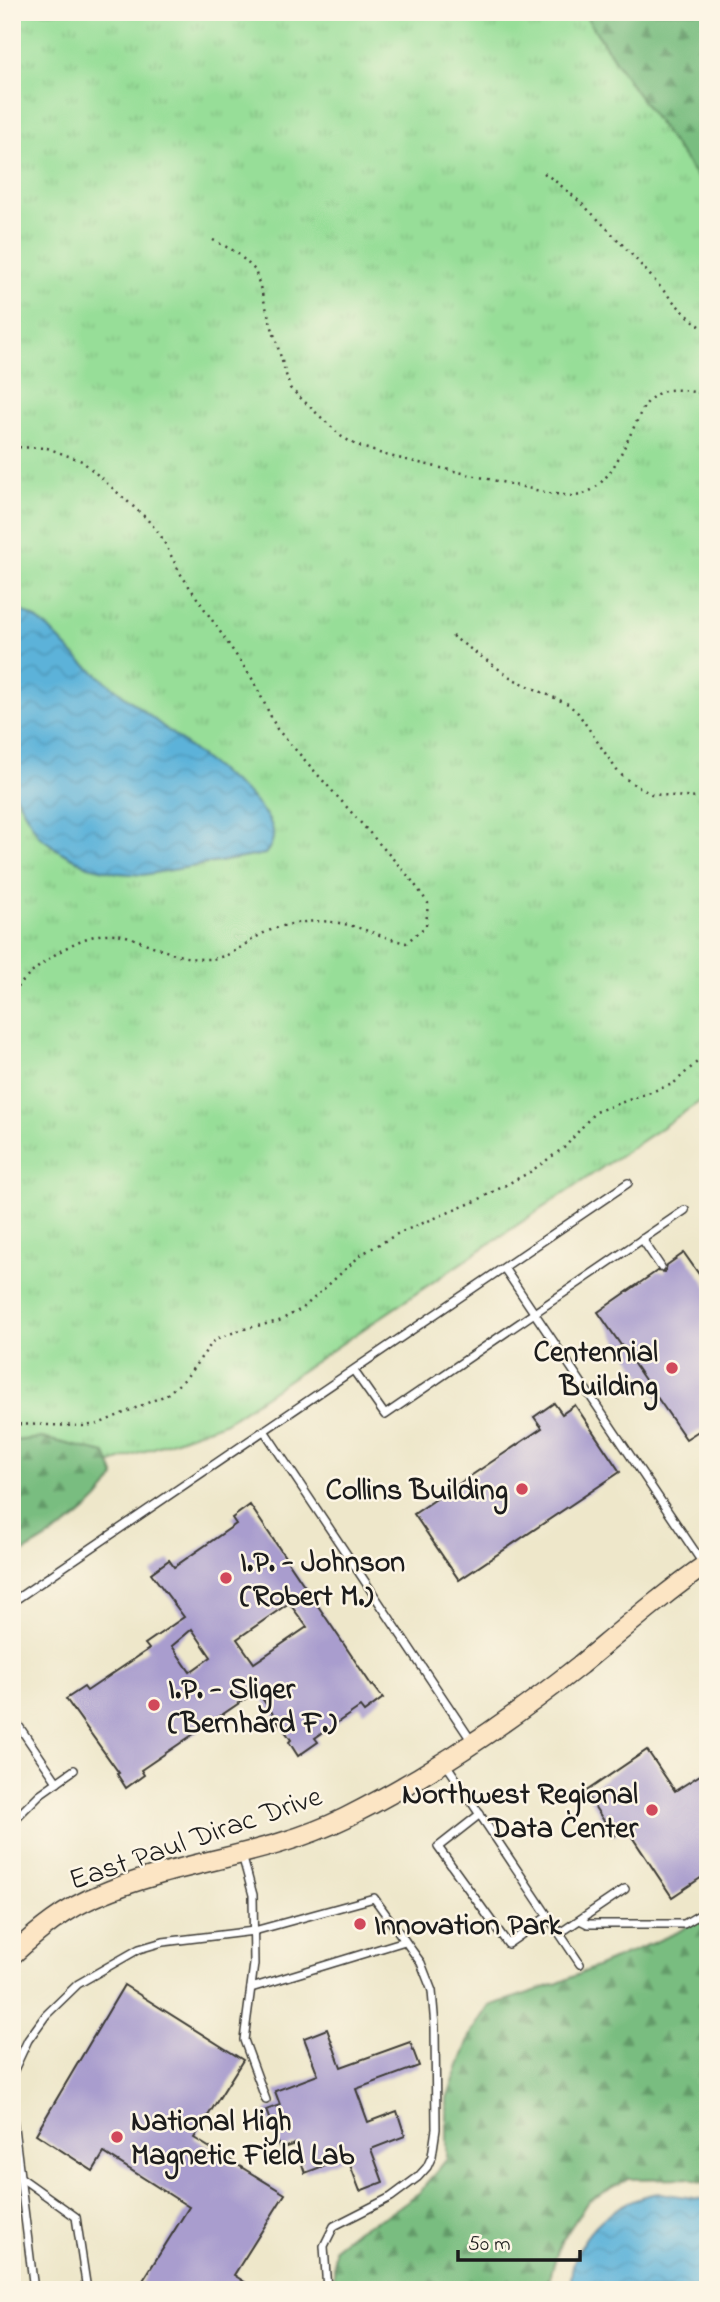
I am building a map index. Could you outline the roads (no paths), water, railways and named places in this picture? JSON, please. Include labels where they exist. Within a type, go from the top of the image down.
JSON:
[{"type":"street","name":"East Paul Dirac Drive","points":[[12,1955],[67,1911],[98,1895],[158,1875],[242,1855],[344,1819],[444,1762],[532,1702],[706,1564]]},
{"type":"lane","points":[[12,1602],[628,1183]]},
{"type":"lane","points":[[354,1371],[384,1415],[685,1210]]},
{"type":"lane","points":[[642,1239],[661,1267]]},
{"type":"lane","points":[[504,1268],[706,1564]]},
{"type":"lane","points":[[265,1432],[473,1743]]},
{"type":"lane","points":[[12,1716],[57,1782]]},
{"type":"lane","points":[[444,1762],[580,1964]]},
{"type":"lane","points":[[12,1822],[40,1794],[74,1770]]},
{"type":"lane","points":[[480,1814],[438,1847],[508,1944],[548,1916]]},
{"type":"lane","points":[[242,1855],[253,1895],[254,1931],[254,1964],[244,2040],[266,2100]]},
{"type":"lane","points":[[560,1933],[625,1889]]},
{"type":"lane","points":[[34,2290],[16,2177],[13,2072],[28,2040],[46,2015],[78,1984],[139,1949],[163,1942],[254,1931],[374,1898],[421,1963],[432,1991],[436,2129],[432,2156],[427,2167],[405,2189],[334,2226],[324,2246],[327,2290]]},
{"type":"lane","points":[[580,1920],[588,1924],[684,1924],[708,1910]]},
{"type":"lane","points":[[251,1987],[405,1941]]},
{"type":"lane","points":[[16,2177],[76,2217],[87,2290]]},
{"type":"water","points":[[12,606],[34,617],[78,659],[248,794],[266,815],[273,830],[271,845],[265,854],[143,875],[88,866],[61,852],[39,836],[12,790]]},
{"type":"water","points":[[660,2193],[708,2200],[708,2290],[570,2290],[579,2249],[596,2225],[632,2200]]},
{"type":"place","name":"Centennial Building","points":[[672,1368]]},
{"type":"place","name":"Collins Building","points":[[522,1489]]},
{"type":"place","name":"I.P. - Johnson (Robert M.)","points":[[226,1578]]},
{"type":"place","name":"I.P. - Sliger (Bernhard F.)","points":[[154,1705]]},
{"type":"place","name":"Northwest Regional Data Center","points":[[652,1810]]},
{"type":"place","name":"Innovation Park","points":[[360,1924]]},
{"type":"place","name":"National High Magnetic Field Lab","points":[[117,2137]]}]
